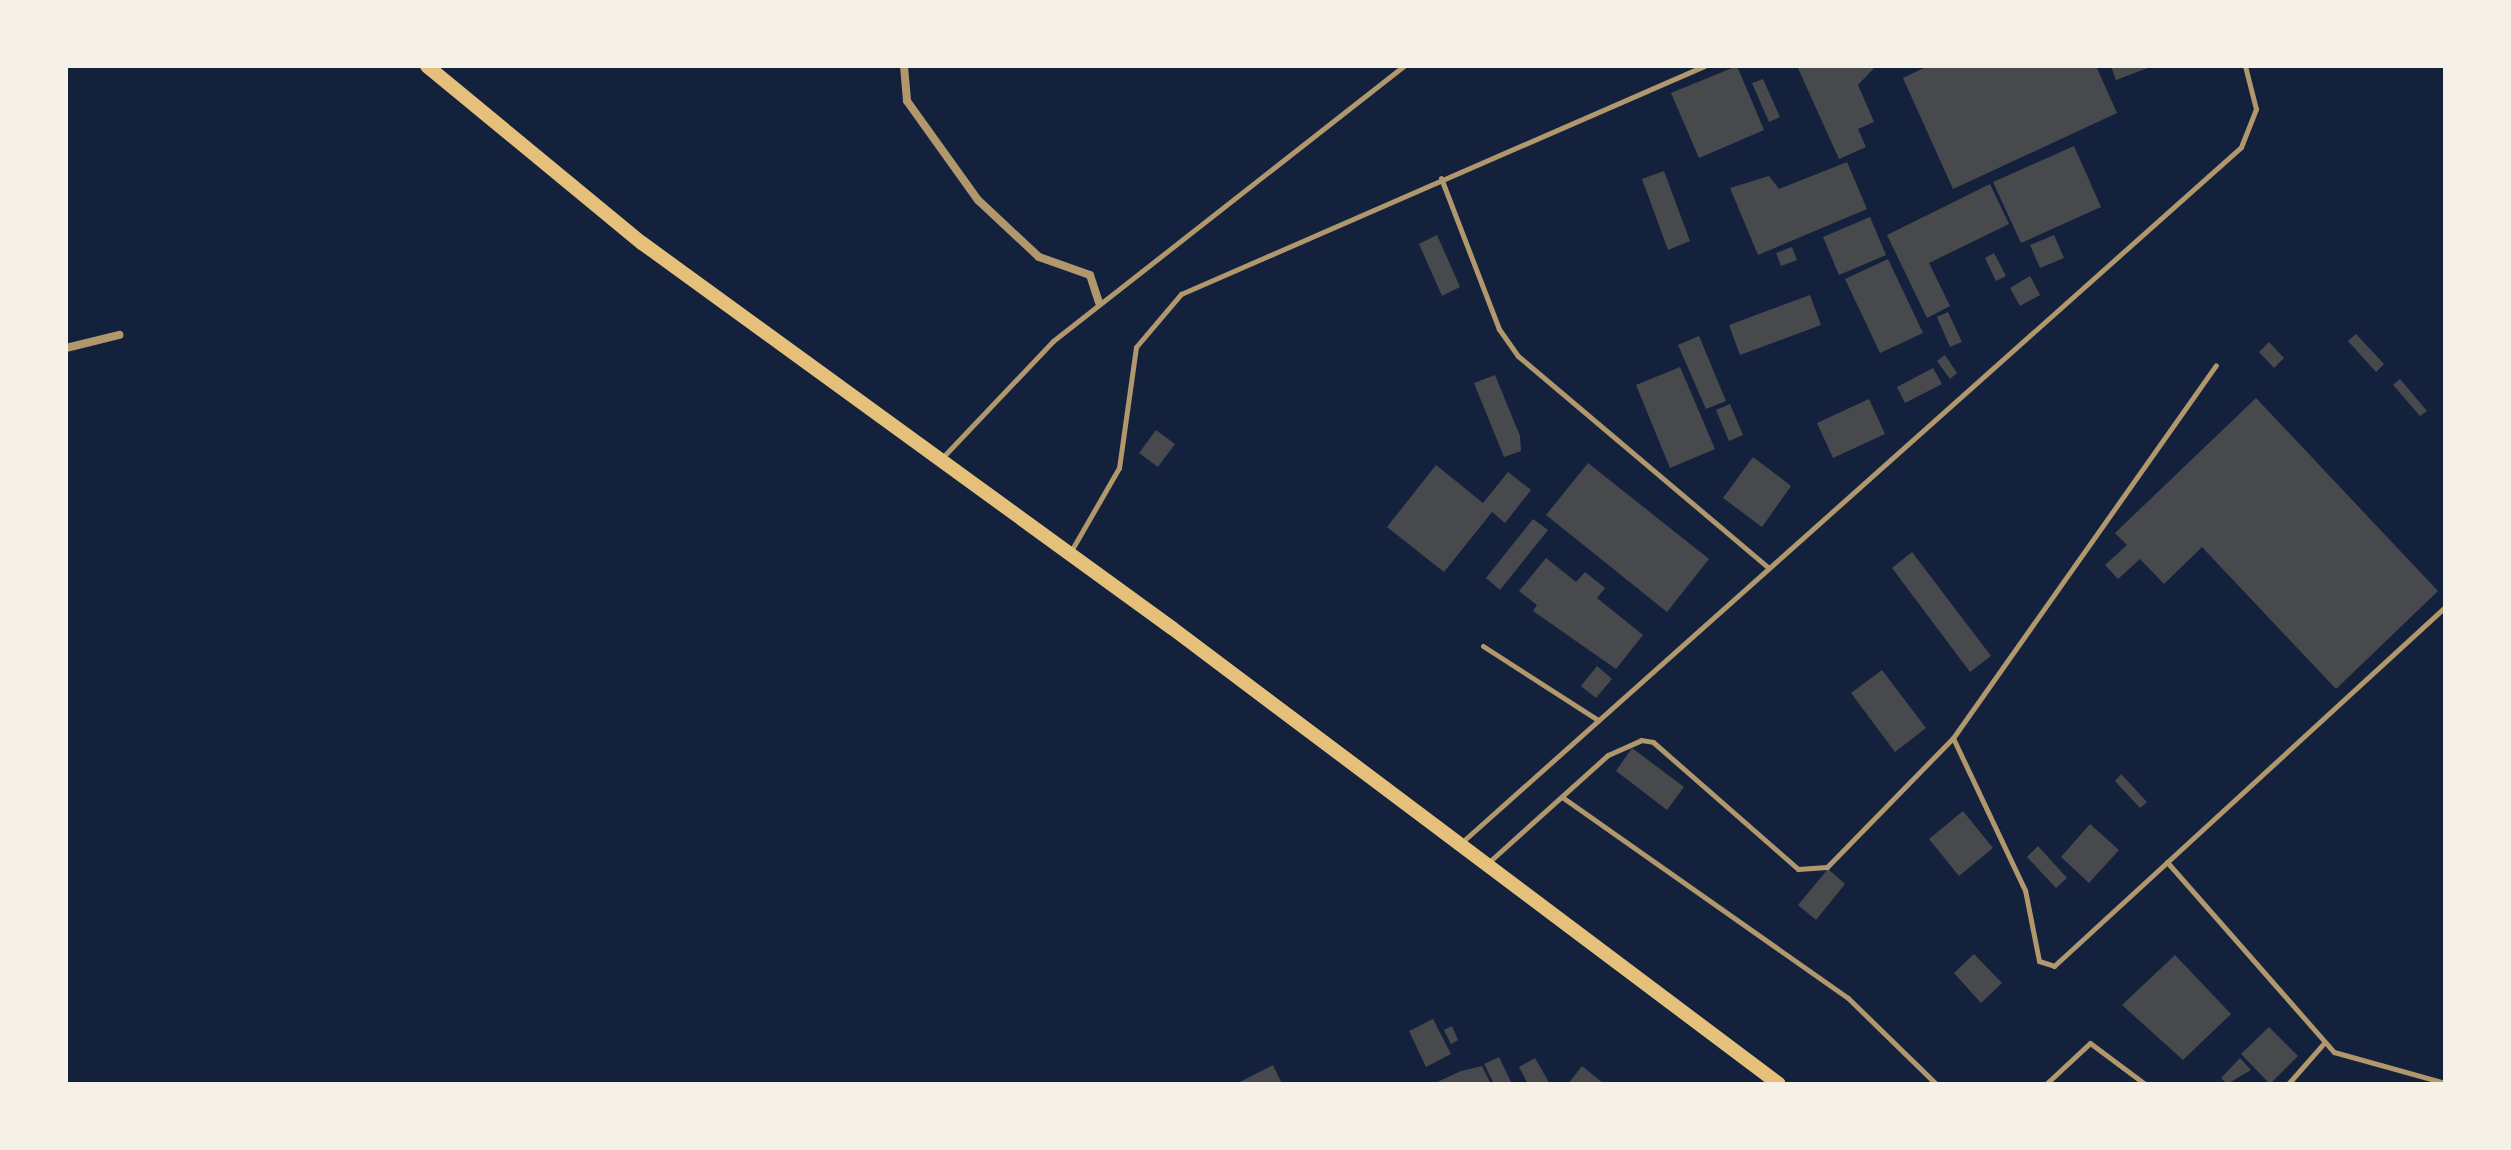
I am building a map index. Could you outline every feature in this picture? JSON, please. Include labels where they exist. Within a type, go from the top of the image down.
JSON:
[{"type":"main road","points":[[427,66],[642,243],[1070,553],[1457,846],[1779,1084]]},
{"type":"street","points":[[904,66],[907,101],[978,200],[1039,257],[1090,275],[1099,303]]},
{"type":"street","points":[[66,348],[119,335]]},
{"type":"lane","points":[[941,459],[1099,303],[1404,66]]},
{"type":"lane","points":[[1070,553],[1119,468],[1136,347],[1160,313],[1181,294],[1441,178],[1704,66]]},
{"type":"lane","points":[[1457,846],[2241,147],[2256,109],[2245,66]]},
{"type":"lane","points":[[1441,178],[1499,329],[1518,356],[1768,567]]},
{"type":"lane","points":[[1485,865],[1617,748],[1653,742],[1798,869],[1813,873],[1827,867],[1953,738],[2216,365]]},
{"type":"lane","points":[[1953,738],[2014,863],[2045,967],[2072,952],[2445,607]]},
{"type":"lane","points":[[1483,646],[1598,720]]},
{"type":"lane","points":[[1562,797],[1848,998],[1936,1084]]},
{"type":"lane","points":[[2167,862],[2324,1043],[2352,1060],[2445,1083]]},
{"type":"lane","points":[[2046,1084],[2090,1043],[2145,1084]]},
{"type":"lane","points":[[2288,1084],[2324,1043]]},
{"type":"building","points":[[1737,66],[1764,130],[1699,158],[1671,93]]},
{"type":"building","points":[[1797,66],[1876,66],[1858,85],[1874,122],[1858,129],[1866,147],[1839,159]]},
{"type":"building","points":[[1928,66],[2096,66],[2117,113],[1953,189],[1903,78]]},
{"type":"building","points":[[2111,66],[2153,66],[2116,80]]},
{"type":"building","points":[[1763,79],[1780,117],[1769,122],[1752,83]]},
{"type":"building","points":[[2074,146],[2101,207],[2021,243],[1993,182]]},
{"type":"building","points":[[1847,162],[1867,209],[1758,255],[1730,188],[1769,176],[1779,189]]},
{"type":"building","points":[[1664,171],[1690,241],[1668,250],[1642,179]]},
{"type":"building","points":[[1990,184],[2009,224],[1929,263],[1950,306],[1927,318],[1887,235]]},
{"type":"building","points":[[1870,217],[1886,255],[1839,275],[1823,237]]},
{"type":"building","points":[[1437,235],[1460,287],[1442,296],[1419,244]]},
{"type":"building","points":[[2054,235],[2064,258],[2040,268],[2030,245]]},
{"type":"building","points":[[1792,247],[1797,260],[1781,266],[1776,253]]},
{"type":"building","points":[[1994,253],[2006,276],[1996,281],[1985,258]]},
{"type":"building","points":[[1888,259],[1923,333],[1880,353],[1845,279]]},
{"type":"building","points":[[2030,276],[2040,295],[2020,306],[2010,288]]},
{"type":"building","points":[[1810,295],[1821,325],[1740,355],[1729,325]]},
{"type":"building","points":[[1948,312],[1962,342],[1950,347],[1937,317]]},
{"type":"building","points":[[2356,334],[2384,364],[2376,372],[2348,341]]},
{"type":"building","points":[[1699,336],[1726,401],[1706,409],[1678,345]]},
{"type":"building","points":[[2269,342],[2284,358],[2274,368],[2259,352]]},
{"type":"building","points":[[1945,355],[1957,373],[1950,379],[1937,361]]},
{"type":"building","points":[[1680,367],[1715,449],[1670,468],[1636,385]]},
{"type":"building","points":[[1933,368],[1942,384],[1905,403],[1897,387]]},
{"type":"building","points":[[1495,375],[1520,436],[1521,451],[1504,457],[1474,383]]},
{"type":"building","points":[[2400,379],[2427,411],[2420,416],[2393,385]]},
{"type":"building","points":[[2256,398],[2438,591],[2336,689],[2202,547],[2164,584],[2140,559],[2118,579],[2105,565],[2127,545],[2115,533]]},
{"type":"building","points":[[1869,399],[1885,434],[1833,458],[1817,423]]},
{"type":"building","points":[[1730,404],[1743,435],[1729,441],[1716,410]]},
{"type":"building","points":[[1156,430],[1175,444],[1158,467],[1139,453]]},
{"type":"building","points":[[1753,457],[1791,486],[1762,527],[1723,498]]},
{"type":"building","points":[[1588,463],[1709,559],[1667,612],[1546,515]]},
{"type":"building","points":[[1436,465],[1483,503],[1508,472],[1531,490],[1505,523],[1492,512],[1444,572],[1387,527]]},
{"type":"building","points":[[1533,519],[1548,530],[1500,590],[1486,578]]},
{"type":"building","points":[[1912,552],[1991,656],[1970,672],[1892,568]]},
{"type":"building","points":[[1546,558],[1576,582],[1585,572],[1605,588],[1597,598],[1643,635],[1616,669],[1533,611],[1537,605],[1519,591]]},
{"type":"building","points":[[1597,666],[1612,679],[1596,698],[1581,686]]},
{"type":"building","points":[[1882,670],[1926,728],[1895,752],[1851,693]]},
{"type":"building","points":[[1632,748],[1684,787],[1667,810],[1616,771]]},
{"type":"building","points":[[2121,774],[2147,802],[2140,808],[2115,781]]},
{"type":"building","points":[[1963,811],[1993,848],[1959,876],[1929,839]]},
{"type":"building","points":[[2090,824],[2119,850],[2089,883],[2061,857]]},
{"type":"building","points":[[2038,846],[2067,878],[2056,888],[2027,857]]},
{"type":"building","points":[[1828,869],[1845,884],[1816,920],[1798,905]]},
{"type":"building","points":[[1974,954],[2002,983],[1981,1003],[1954,973]]},
{"type":"building","points":[[2175,955],[2231,1014],[2183,1060],[2122,1005]]},
{"type":"building","points":[[1433,1019],[1451,1054],[1426,1067],[1409,1031]]},
{"type":"building","points":[[1452,1026],[1458,1040],[1451,1044],[1444,1030]]},
{"type":"building","points":[[2269,1027],[2298,1056],[2270,1084],[2241,1054]]},
{"type":"building","points":[[1499,1057],[1512,1084],[1494,1084],[1484,1064]]},
{"type":"building","points":[[1535,1058],[1550,1084],[1528,1084],[1519,1067]]},
{"type":"building","points":[[2240,1058],[2251,1070],[2227,1084],[2221,1078]]},
{"type":"building","points":[[1273,1065],[1282,1084],[1236,1084]]},
{"type":"building","points":[[1482,1066],[1491,1084],[1433,1084],[1461,1071]]},
{"type":"building","points":[[1582,1066],[1604,1084],[1568,1084]]}]
